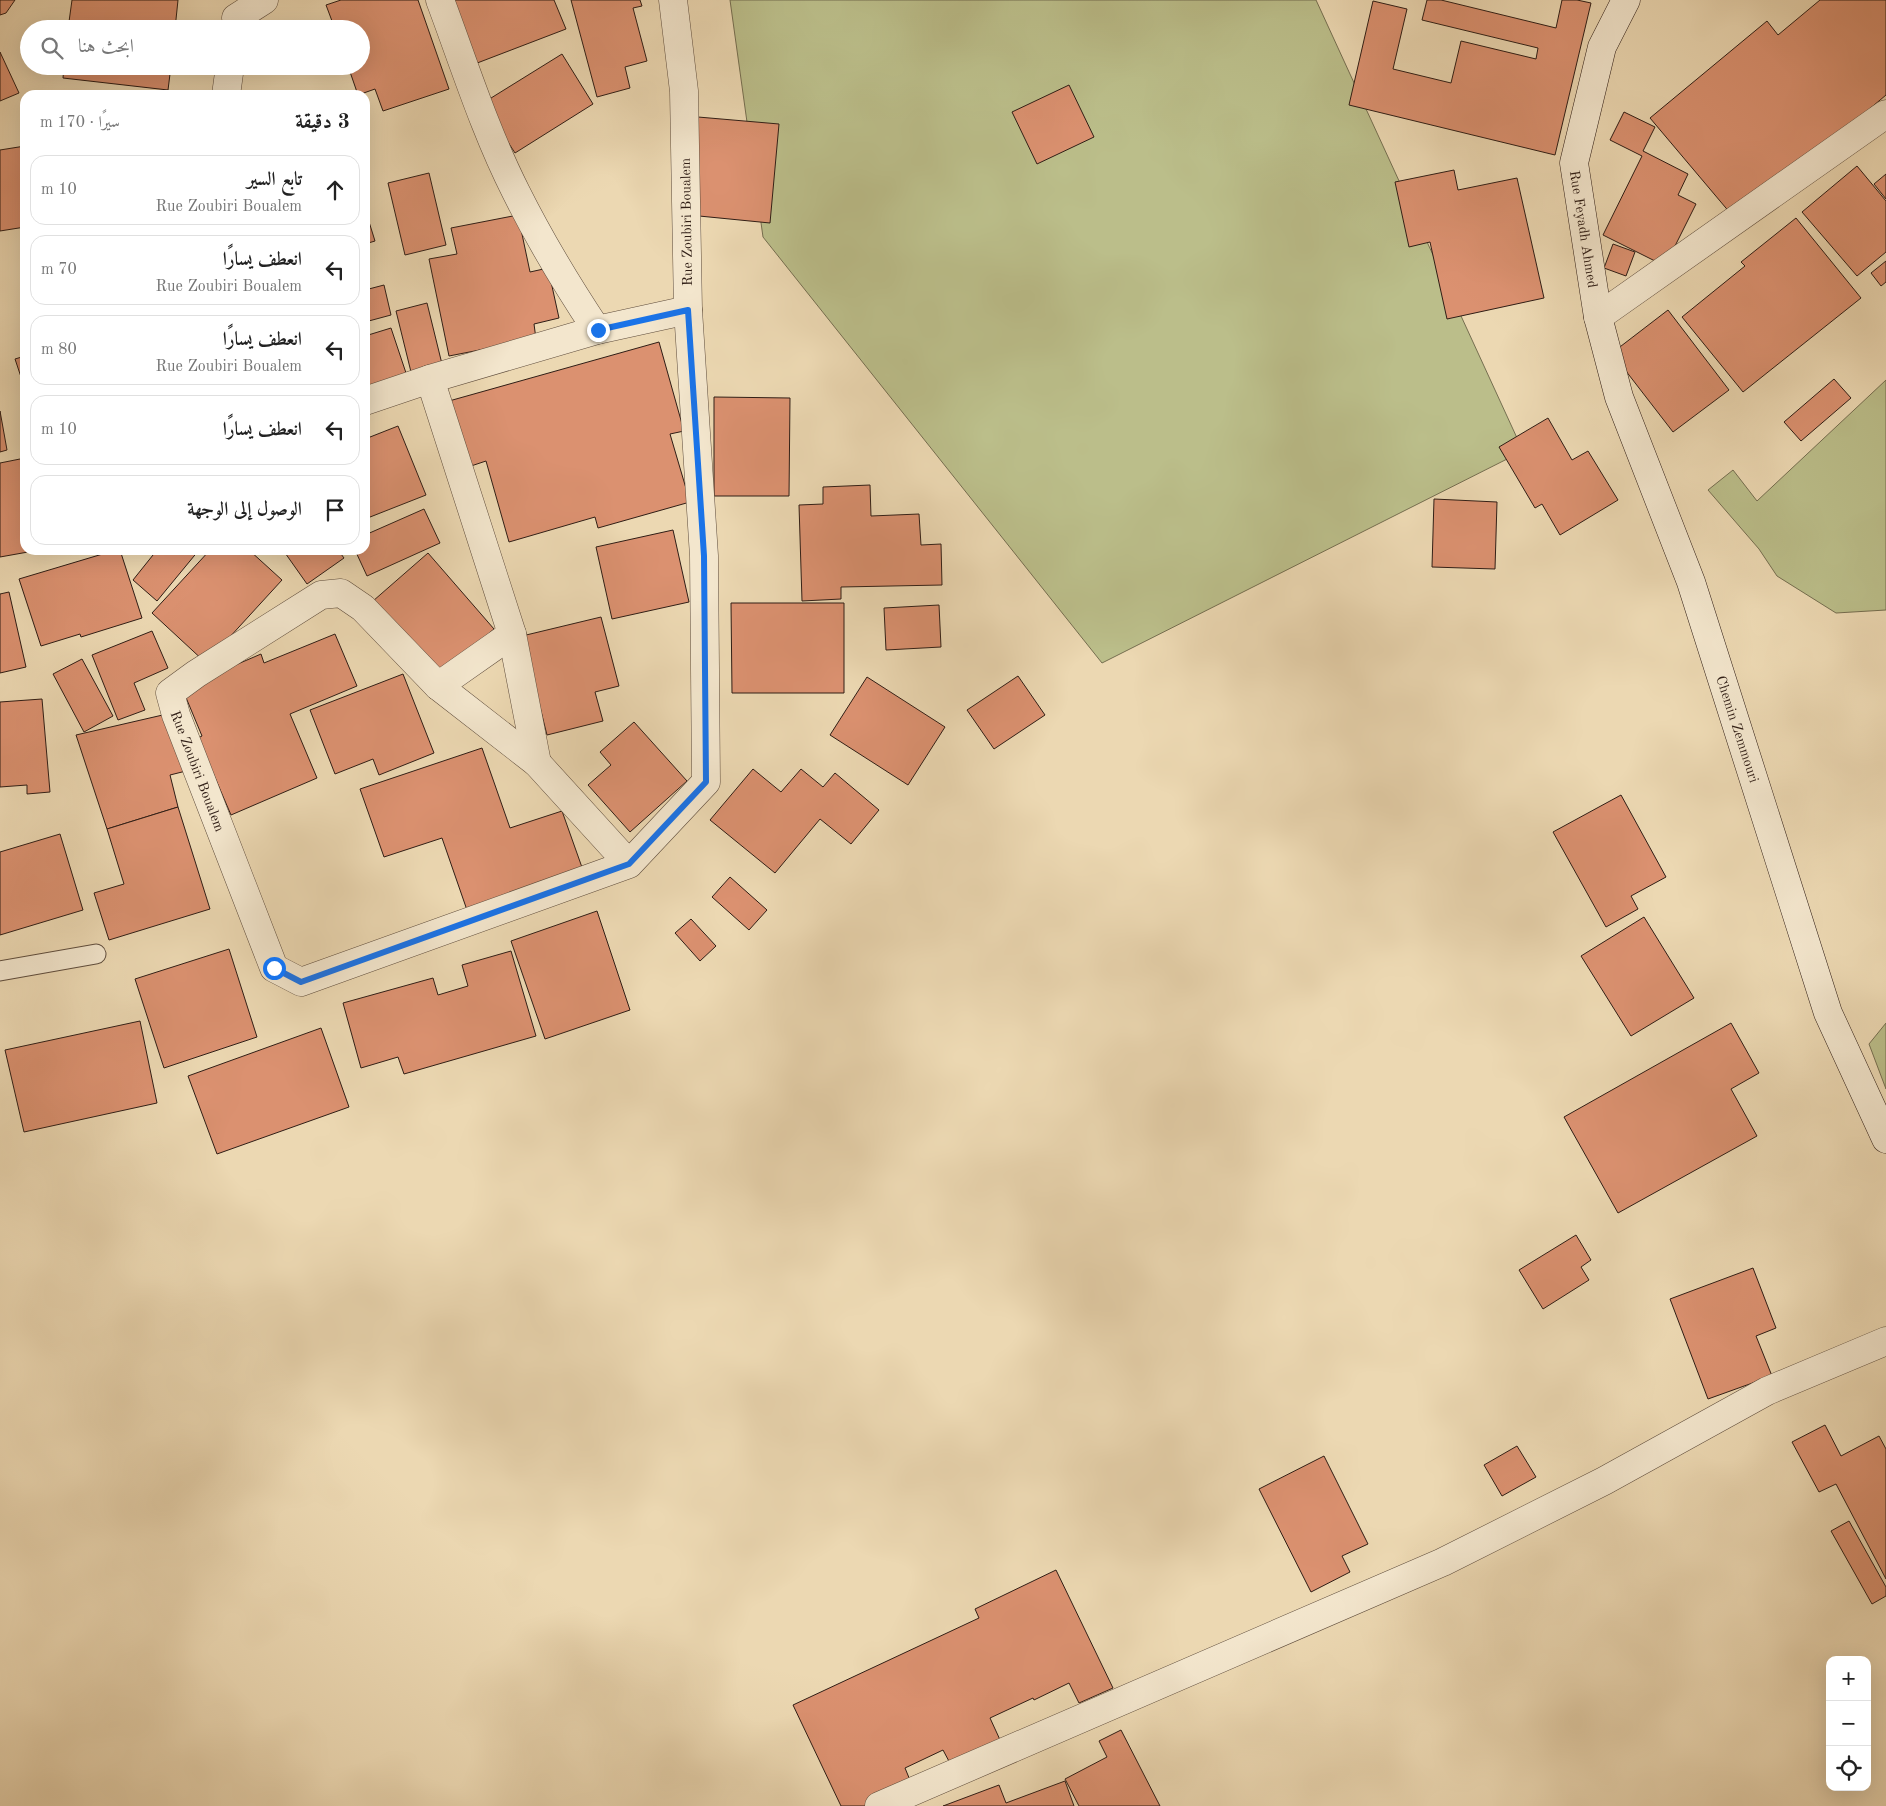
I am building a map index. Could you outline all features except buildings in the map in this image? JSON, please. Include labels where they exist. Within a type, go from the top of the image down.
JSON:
[{"type":"street","points":[[233,16],[264,0]]},
{"type":"street","points":[[440,0],[487,125],[515,190],[547,253],[598,330]]},
{"type":"street","name":"Rue Zoubiri Boualem","points":[[629,864],[537,763],[438,686],[363,608],[342,593],[321,595],[196,674],[170,693],[176,715],[274,968],[301,982],[629,864],[706,782],[704,556],[688,310],[684,91],[672,0]]},
{"type":"street","name":"Rue Feyadh Ahmed","points":[[1598,317],[1574,163],[1602,47],[1626,0]]},
{"type":"street","points":[[227,90],[229,75]]},
{"type":"street","points":[[1598,317],[1886,114]]},
{"type":"street","points":[[370,399],[430,379],[598,330],[688,310]]},
{"type":"street","name":"Chemin Zemmouri","points":[[1598,317],[1619,397],[1691,582],[1828,1013],[1886,1139]]},
{"type":"street","points":[[430,379],[512,634],[537,763]]},
{"type":"street","points":[[438,686],[512,634]]},
{"type":"street","points":[[879,1806],[1443,1562],[1604,1481],[1767,1391],[1886,1341]]},
{"type":"lane","points":[[0,971],[96,954]]},
{"type":"green space","points":[[730,0],[1316,0],[1523,451],[1102,663],[763,237]]},
{"type":"green space","points":[[1886,380],[1886,610],[1836,613],[1777,576],[1759,549],[1708,490],[1733,470],[1757,501]]},
{"type":"green space","points":[[1886,1023],[1886,1089],[1869,1044]]},
{"type":"route","points":[[274,968],[301,982],[629,864],[706,782],[704,556],[688,310],[598,330]]}]
